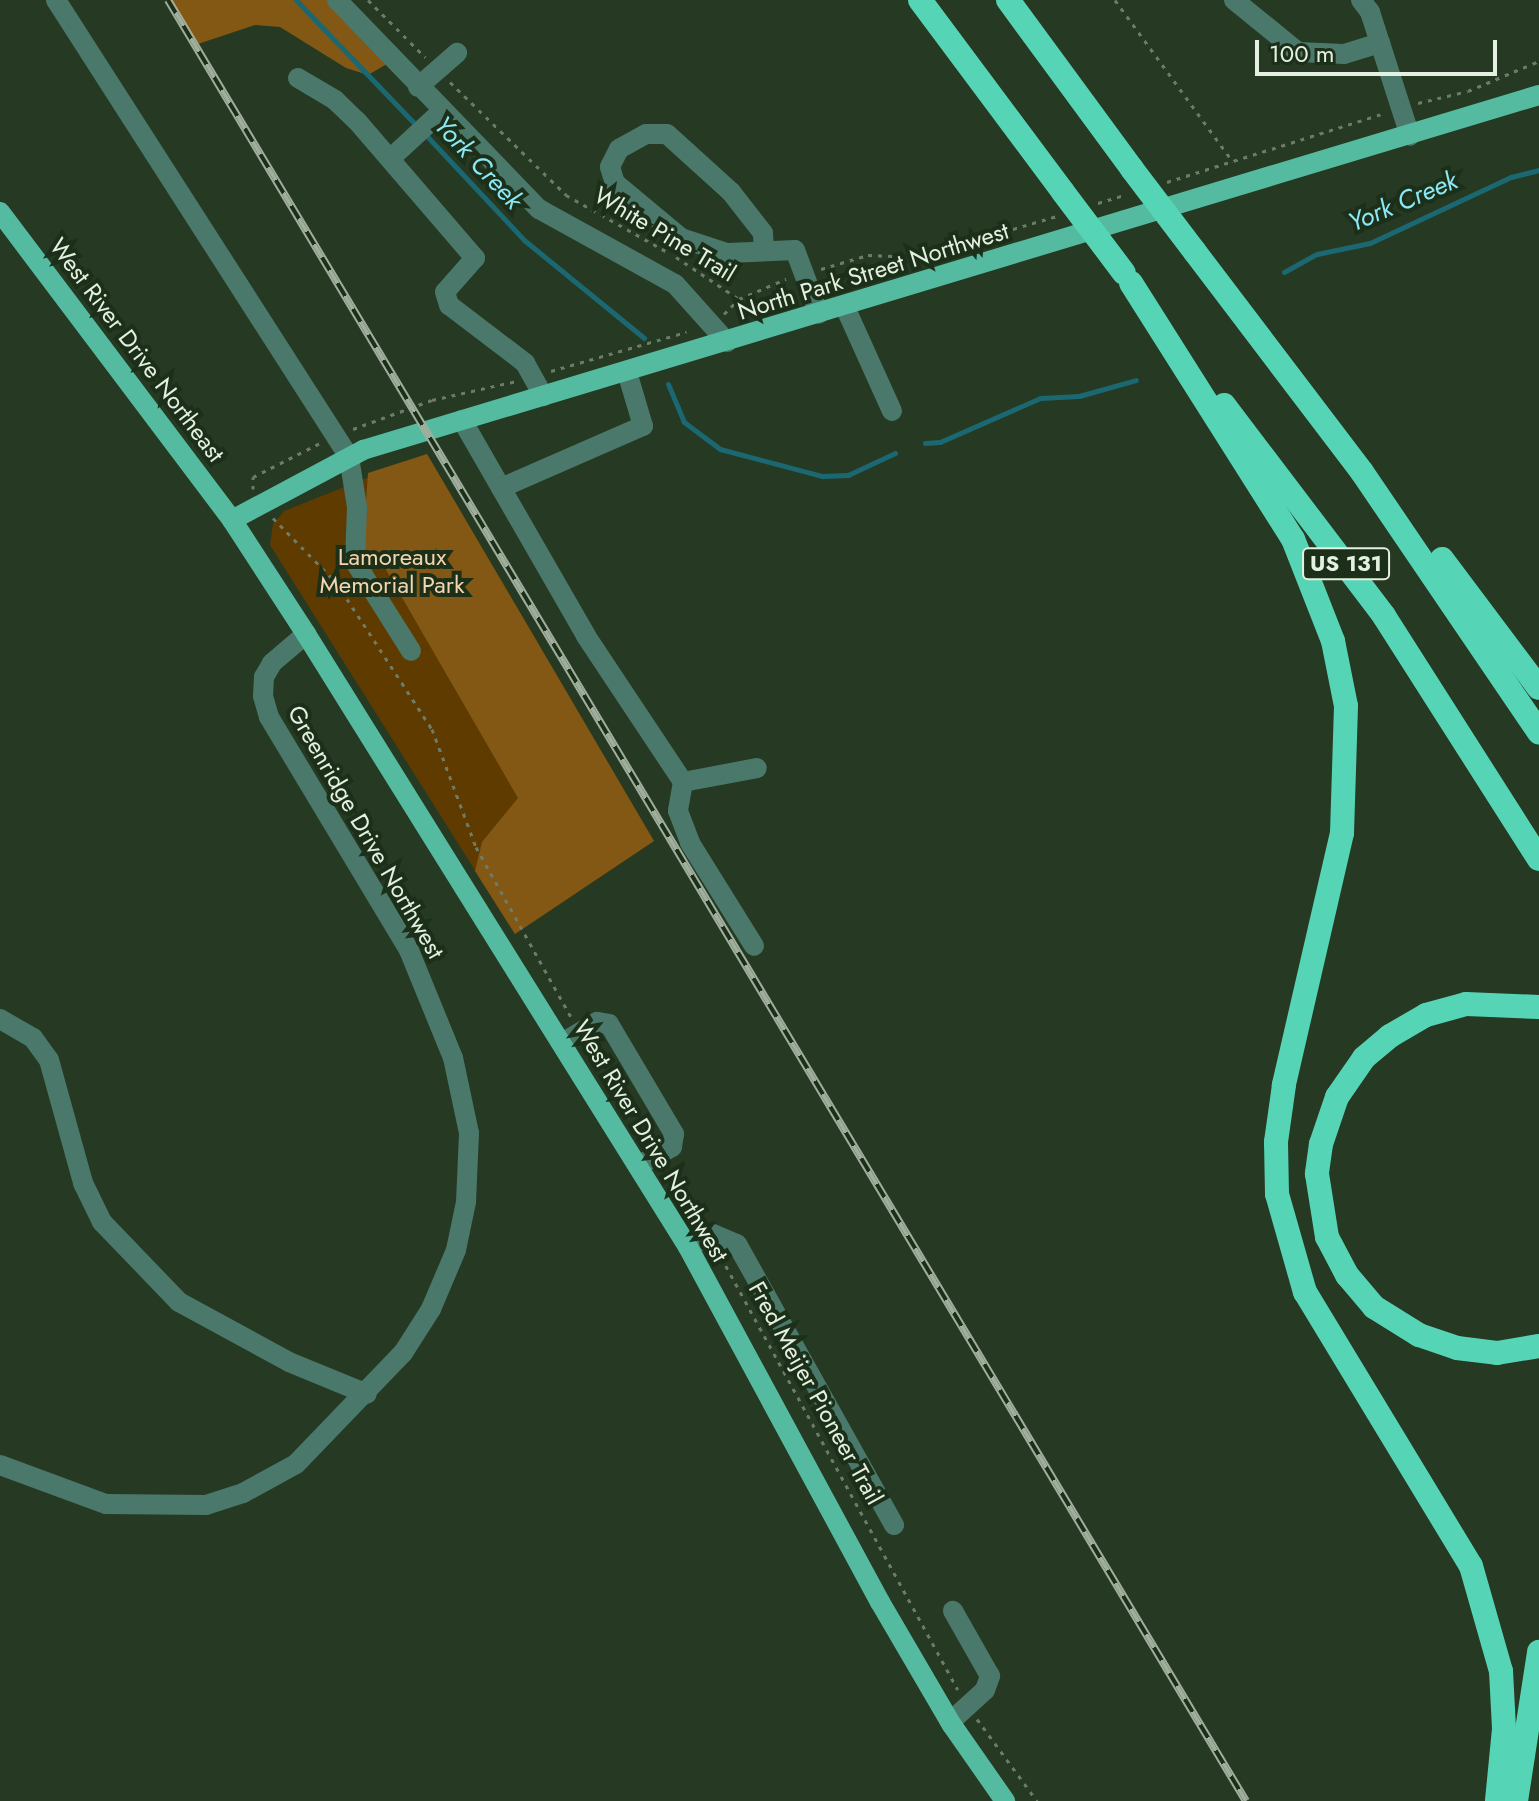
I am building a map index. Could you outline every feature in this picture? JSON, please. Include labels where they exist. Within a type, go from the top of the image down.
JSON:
[{"type":"highway","name":"US 131","points":[[920,0],[1384,616],[1539,859]]},
{"type":"highway","name":"US 131","points":[[1008,0],[1132,181],[1195,252],[1362,472],[1539,732]]},
{"type":"highway","points":[[1128,278],[1293,539],[1333,641],[1346,706],[1342,833],[1284,1085],[1276,1142],[1277,1194],[1305,1292],[1471,1566],[1501,1671],[1504,1729],[1497,1801]]},
{"type":"highway","points":[[1362,472],[1446,565],[1539,688]]},
{"type":"highway","points":[[1539,1007],[1466,1004],[1426,1015],[1390,1036],[1364,1058],[1337,1097],[1321,1144],[1317,1174],[1320,1210],[1333,1251],[1374,1307],[1419,1335],[1457,1348],[1497,1353],[1539,1346]]},
{"type":"highway","points":[[1516,1801],[1539,1652]]},
{"type":"main road","name":"North Park Street Northwest","points":[[232,520],[349,457],[462,420],[845,307],[1539,95]]},
{"type":"main road","name":"West River Drive Northeast","points":[[0,212],[232,520]]},
{"type":"main road","name":"West River Drive Northwest","points":[[232,520],[688,1247],[950,1722],[1002,1800]]},
{"type":"street","points":[[56,0],[349,457],[357,507],[355,562],[411,651]]},
{"type":"street","points":[[337,0],[418,87],[427,125],[539,209],[675,284],[727,342]]},
{"type":"street","points":[[1234,0],[1298,52],[1319,57],[1344,54],[1380,43]]},
{"type":"street","points":[[1361,0],[1380,43],[1410,136]]},
{"type":"street","points":[[418,87],[457,53]]},
{"type":"street","points":[[298,78],[335,100],[391,158],[475,258],[445,292],[449,305],[525,363],[543,396]]},
{"type":"street","points":[[391,158],[427,125]]},
{"type":"street","points":[[764,249],[763,233],[708,167],[667,134],[632,138],[619,149],[610,167],[615,183],[681,238],[727,253],[795,250],[819,314]]},
{"type":"street","points":[[845,307],[892,411]]},
{"type":"street","points":[[501,488],[643,426],[627,372]]},
{"type":"street","points":[[462,420],[586,636],[683,782],[678,811],[690,843],[754,946]]},
{"type":"street","name":"Greenridge Drive Northwest","points":[[0,1465],[106,1504],[206,1505],[243,1493],[296,1464],[367,1394],[403,1353],[431,1309],[456,1250],[466,1202],[469,1133],[453,1058],[409,950],[269,717],[264,677],[281,653],[306,634]]},
{"type":"street","points":[[683,782],[757,768]]},
{"type":"street","points":[[0,1019],[33,1038],[49,1060],[83,1183],[102,1222],[179,1302],[289,1362],[367,1394]]},
{"type":"street","points":[[562,1043],[597,1022],[609,1024],[674,1134],[672,1147],[638,1166]]},
{"type":"street","points":[[688,1247],[708,1234],[725,1235],[737,1244],[894,1525]]},
{"type":"street","points":[[950,1722],[985,1690],[990,1676],[953,1611]]},
{"type":"path","name":"White Pine Trail","points":[[368,0],[566,195],[697,268],[739,299],[806,273],[868,255],[917,257],[1058,216]]},
{"type":"path","points":[[1115,0],[1233,162],[1160,184]]},
{"type":"path","points":[[1087,207],[1132,181]]},
{"type":"path","points":[[336,582],[432,729],[476,847],[616,1095]]},
{"type":"path","name":"Fred Meijer Pioneer Trail","points":[[671,1184],[708,1234],[968,1706],[1037,1801]]},
{"type":"green space","points":[[168,0],[337,0],[394,60],[368,75],[346,68],[280,27],[255,25],[195,45]]},
{"type":"green space","name":"Lamoreaux Memorial Park","points":[[427,454],[654,841],[515,934],[270,545],[273,524],[284,511]]},
{"type":"green space","name":"Lamoreaux Memorial Park","points":[[427,454],[654,841],[515,934],[475,871],[482,842],[518,798],[382,563],[369,570],[362,558],[368,473]]},
{"type":"waterway","name":"York Creek","points":[[296,0],[417,126]]},
{"type":"waterway","name":"York Creek","points":[[424,133],[524,240],[644,338]]},
{"type":"waterway","name":"York Creek","points":[[1284,272],[1317,254],[1370,243],[1511,177],[1539,170]]},
{"type":"waterway","name":"York Creek","points":[[925,443],[940,442],[1040,398],[1079,396],[1136,380]]},
{"type":"waterway","name":"York Creek","points":[[668,384],[684,422],[720,449],[822,476],[848,475],[895,453]]},
{"type":"railway","points":[[168,0],[1246,1801]]}]
